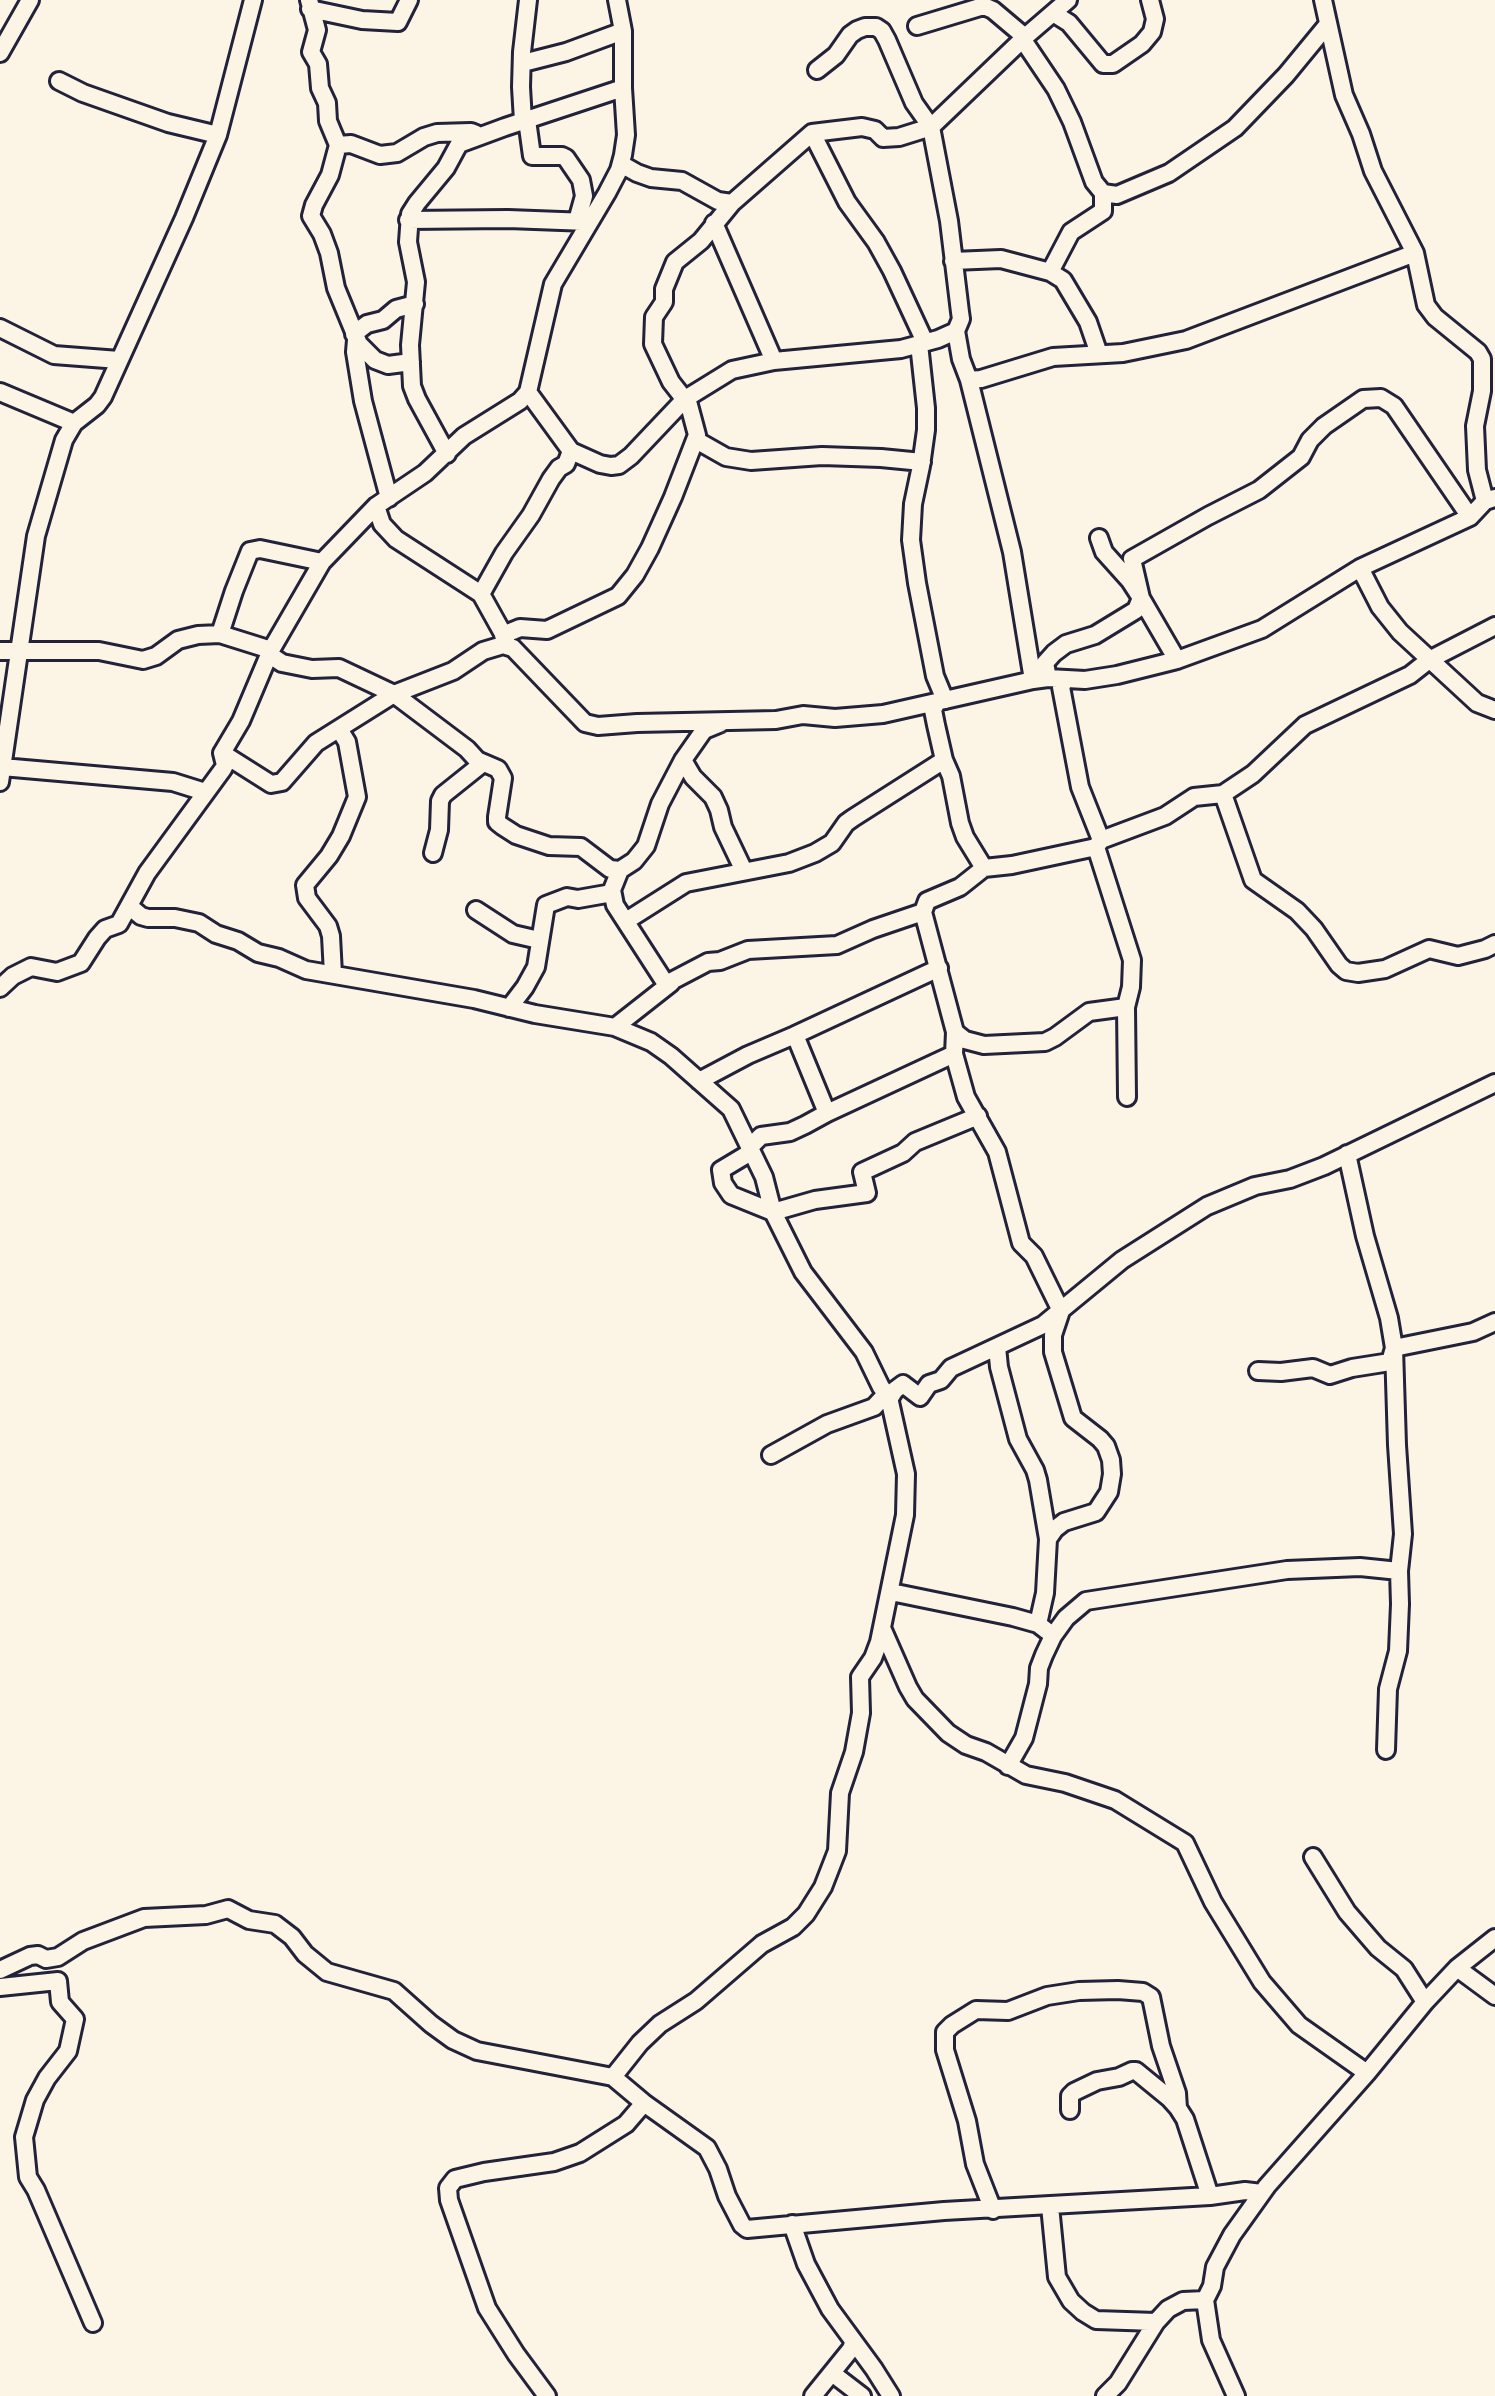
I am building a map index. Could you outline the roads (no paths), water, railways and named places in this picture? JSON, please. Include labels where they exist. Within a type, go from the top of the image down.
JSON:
[{"type":"street","points":[[0,53],[30,0]]},
{"type":"street","points":[[205,792],[173,782],[1,774],[4,724],[19,651],[36,536],[64,440],[74,423],[97,405],[184,218],[218,135],[253,0]]},
{"type":"street","points":[[310,4],[362,20],[398,22],[409,0]]},
{"type":"street","points":[[528,0],[521,87],[532,156],[566,158],[581,180],[584,196],[582,222]]},
{"type":"street","points":[[0,988],[13,976],[31,967],[57,972],[81,963],[97,938],[108,927],[119,924],[147,873],[223,769],[222,753],[241,721],[270,652],[322,562],[382,502],[425,473],[464,436],[520,401],[528,392],[553,284],[582,222],[607,193],[621,164],[626,135],[623,31],[617,0]]},
{"type":"street","points":[[222,753],[274,785],[285,780],[316,743],[394,694],[453,671],[520,628],[547,630],[610,601],[624,590],[650,548],[696,440],[695,422],[685,399],[671,382],[653,344],[654,317],[664,302],[664,289],[675,262],[701,241],[732,203],[812,133],[862,127],[875,130],[883,138],[899,137],[931,127],[1068,0]]},
{"type":"street","points":[[1053,13],[1069,23],[1103,64],[1113,64],[1142,44],[1152,32],[1155,19],[1150,0]]},
{"type":"street","points":[[415,304],[396,309],[383,320],[367,324],[355,336],[363,401],[387,532],[481,594],[492,611],[503,640],[585,723],[598,726],[883,714],[1049,679],[1085,680],[1177,660],[1262,629],[1360,568],[1470,517],[1490,500],[1477,470],[1475,426],[1489,384],[1484,365],[1478,352],[1435,317],[1426,305],[1415,253],[1373,171],[1344,95],[1323,0]]},
{"type":"street","points":[[310,4],[317,30],[311,52],[318,64],[328,121],[338,145],[330,175],[311,216],[326,243],[336,288],[355,336],[367,354],[388,365],[411,362]]},
{"type":"street","points":[[917,26],[986,7],[1024,38],[1056,89],[1094,182],[1103,193],[1103,211],[1071,232],[1050,272]]},
{"type":"street","points":[[1103,193],[1117,195],[1161,178],[1235,128],[1286,75],[1328,24]]},
{"type":"street","points":[[817,70],[836,55],[850,35],[873,26],[882,31],[914,103],[931,127],[949,221],[961,319],[956,331],[961,359],[1049,679],[1061,687],[1080,787],[1132,956],[1131,987],[1126,1007],[1127,1097]]},
{"type":"street","points":[[523,63],[566,52],[623,31]]},
{"type":"street","points":[[59,81],[83,93],[168,123],[218,135]]},
{"type":"street","points":[[447,454],[412,386],[410,345],[416,282],[408,242],[408,220],[417,203],[446,168],[459,144],[623,88]]},
{"type":"street","points":[[338,145],[351,144],[380,155],[397,153],[437,133],[471,132],[482,136]]},
{"type":"street","points":[[812,133],[847,202],[887,261],[922,343],[926,408],[911,540],[941,701]]},
{"type":"street","points":[[621,164],[651,178],[682,181],[718,201],[732,203]]},
{"type":"street","points":[[408,220],[582,222]]},
{"type":"street","points":[[714,223],[774,361]]},
{"type":"street","points":[[969,380],[1053,357],[1137,351],[1186,340],[1415,253]]},
{"type":"street","points":[[953,261],[1001,259],[1050,272],[1063,280],[1088,322],[1099,354]]},
{"type":"street","points":[[0,328],[54,355],[119,360]]},
{"type":"street","points":[[528,392],[571,451],[600,464],[619,465],[643,445],[685,399],[732,370],[774,361],[901,349],[956,331]]},
{"type":"street","points":[[0,392],[74,423]]},
{"type":"street","points":[[1049,679],[1045,663],[1054,653],[1066,644],[1095,635],[1136,610],[1141,598],[1132,562],[1135,556],[1259,490],[1301,457],[1310,440],[1324,426],[1363,399],[1381,398],[1394,406],[1470,517]]},
{"type":"street","points":[[696,440],[726,457],[751,461],[822,456],[922,462]]},
{"type":"street","points":[[481,594],[551,479],[566,464],[571,451]]},
{"type":"street","points":[[1099,538],[1104,552],[1130,581],[1177,660]]},
{"type":"street","points":[[220,634],[250,551],[260,549],[322,562]]},
{"type":"street","points":[[1360,568],[1389,620],[1477,703],[1495,710]]},
{"type":"street","points":[[1048,1539],[1064,1522],[1096,1512],[1109,1492],[1111,1460],[1106,1446],[1073,1418],[1053,1352],[1053,1335],[1061,1311],[1034,1256],[1021,1243],[997,1152],[966,1097],[954,1054],[955,1032],[923,912],[927,901],[960,887],[984,868],[1012,865],[1098,844],[1165,816],[1194,797],[1223,794],[1253,774],[1305,725],[1384,689],[1429,660],[1495,626]]},
{"type":"street","points":[[0,651],[99,651],[133,660],[146,660],[178,640],[220,634],[270,652],[282,663],[312,669],[339,668],[394,694],[483,763],[498,769],[503,778],[497,822],[502,826],[516,835],[549,846],[581,847],[610,869],[620,870]]},
{"type":"street","points":[[941,701],[933,710],[944,760],[951,776],[965,837],[984,868]]},
{"type":"street","points":[[671,983],[663,982],[615,905],[612,893],[620,870],[634,861],[646,846],[660,804],[683,760],[704,730],[726,721]]},
{"type":"street","points":[[333,974],[328,926],[307,898],[305,885],[335,846],[357,797],[347,742],[339,729]]},
{"type":"street","points":[[683,760],[693,777],[713,797],[744,871]]},
{"type":"street","points":[[626,921],[686,883],[789,863],[827,847],[846,823],[944,760]]},
{"type":"street","points":[[433,853],[443,795],[483,763]]},
{"type":"street","points":[[1223,794],[1253,880],[1297,911],[1346,971],[1358,973],[1385,969],[1429,949],[1458,956],[1495,944]]},
{"type":"street","points":[[509,1008],[538,962],[546,905],[567,897],[578,899],[612,893]]},
{"type":"street","points":[[129,906],[148,918],[175,918],[199,923],[263,955],[279,958],[306,970],[615,1027],[651,1042],[731,1109],[764,1177],[773,1212],[803,1272],[864,1352],[888,1396],[902,1448],[907,1497],[882,1628],[873,1658],[860,1677],[861,1713],[854,1752],[840,1793],[837,1851],[815,1902],[793,1927],[762,1944],[696,2001],[650,2033],[613,2077]]},
{"type":"street","points":[[476,910],[513,934],[539,940]]},
{"type":"street","points":[[615,1027],[671,983],[705,963],[759,949],[833,946],[923,912]]},
{"type":"street","points":[[699,1081],[748,1055],[939,968]]},
{"type":"street","points":[[955,1032],[965,1040],[984,1045],[1045,1042],[1089,1012],[1126,1007]]},
{"type":"street","points":[[795,1035],[827,1113]]},
{"type":"street","points":[[954,1054],[790,1132],[761,1136],[750,1150],[721,1170],[723,1183],[731,1195],[773,1212],[815,1200],[867,1193],[862,1172],[903,1153],[915,1142],[978,1116]]},
{"type":"street","points":[[771,1455],[827,1424],[874,1407],[903,1384],[920,1397],[929,1384],[941,1380],[951,1368],[1035,1330],[1122,1260],[1207,1206],[1255,1186],[1290,1179],[1495,1083]]},
{"type":"street","points":[[1347,1154],[1394,1348],[1403,1534],[1399,1571],[1398,1651],[1388,1689],[1386,1750]]},
{"type":"street","points":[[1394,1348],[1473,1332],[1495,1322]]},
{"type":"street","points":[[997,1347],[999,1367],[1018,1439],[1038,1480],[1048,1539],[1045,1593],[1038,1624]]},
{"type":"street","points":[[1258,1371],[1313,1368],[1330,1375],[1390,1362],[1394,1348]]},
{"type":"street","points":[[1008,1766],[1024,1738],[1039,1668],[1053,1636],[1082,1603],[1287,1570],[1360,1567],[1399,1571]]},
{"type":"street","points":[[891,1592],[1038,1624],[1053,1636]]},
{"type":"street","points":[[882,1628],[908,1687],[935,1722],[948,1733],[1026,1775],[1065,1783],[1115,1800],[1185,1843],[1213,1902],[1262,1982],[1299,2025],[1367,2073]]},
{"type":"street","points":[[1313,1857],[1347,1912],[1378,1948],[1404,1969],[1425,2002]]},
{"type":"street","points":[[0,1970],[30,1956],[38,1955],[46,1959],[58,1957],[83,1941],[144,1918],[206,1915],[228,1909],[249,1920],[279,1926],[327,1972],[400,1994],[431,2024],[453,2040],[477,2051],[613,2077],[707,2148],[727,2196],[747,2229],[863,2217],[1210,2196],[1245,2191],[1262,2193]]},
{"type":"street","points":[[1236,2396],[1211,2340],[1205,2300],[1212,2286],[1215,2267],[1232,2235],[1262,2193],[1425,2002],[1457,1968],[1495,1938]]},
{"type":"street","points":[[1457,1968],[1495,1996]]},
{"type":"street","points":[[0,1987],[58,1981],[60,2002],[75,2019],[68,2051],[35,2100],[24,2137],[28,2177],[93,2323]]},
{"type":"street","points":[[993,2210],[975,2164],[967,2121],[944,2042],[945,2032],[971,2013],[982,2009],[1008,2011],[1062,1993],[1143,1992],[1151,1997],[1161,2046],[1177,2093],[1178,2108]]},
{"type":"street","points":[[1070,2110],[1070,2096],[1074,2092],[1097,2081],[1136,2071],[1169,2098],[1185,2119],[1210,2196]]},
{"type":"street","points":[[547,2396],[487,2308],[449,2200],[448,2188],[455,2179],[554,2162],[580,2153],[626,2124],[644,2103]]},
{"type":"street","points":[[1050,2206],[1057,2277],[1071,2301],[1096,2320],[1156,2322]]},
{"type":"street","points":[[792,2224],[806,2264],[830,2309],[891,2396]]},
{"type":"street","points":[[1105,2396],[1124,2374],[1156,2322],[1168,2309],[1183,2301],[1205,2300]]},
{"type":"street","points":[[813,2396],[853,2343]]},
{"type":"street","points":[[832,2373],[862,2396]]}]
